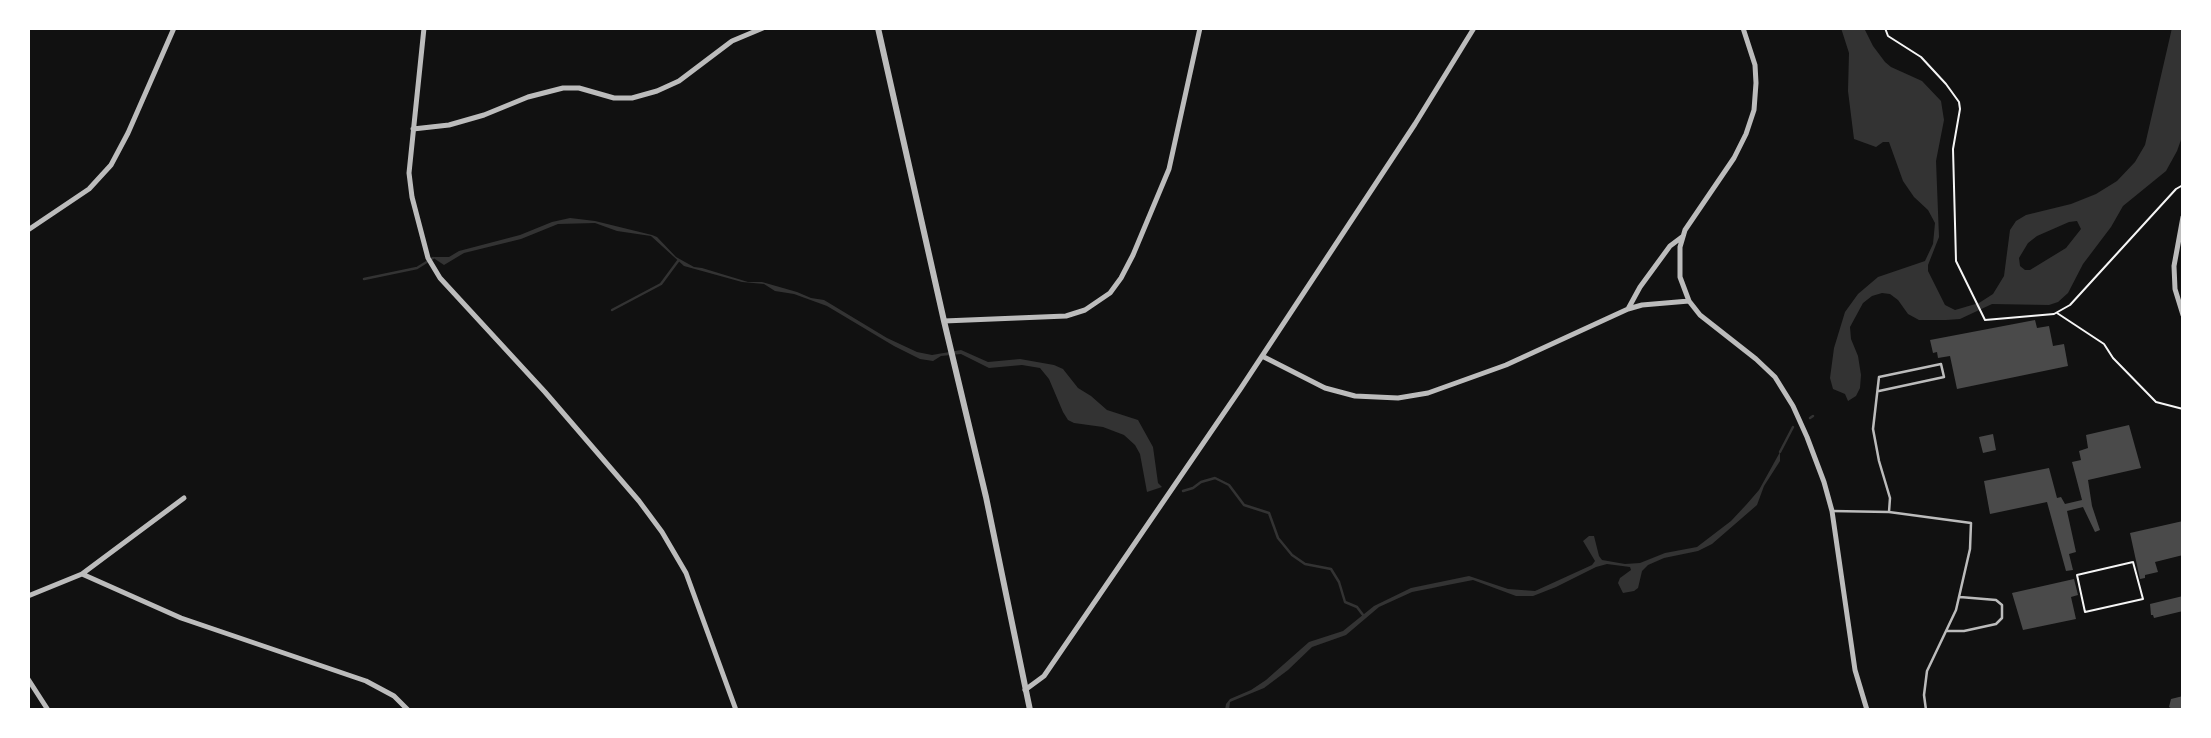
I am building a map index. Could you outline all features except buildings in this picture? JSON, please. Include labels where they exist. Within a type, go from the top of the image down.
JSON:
[{"type":"street","points":[[28,230],[89,189],[111,165],[174,28]]},
{"type":"street","points":[[424,28],[409,173],[412,197],[428,258],[440,278],[545,392],[639,501],[662,532],[686,573],[736,710]]},
{"type":"street","points":[[413,128],[449,125],[484,115],[528,97],[563,88],[579,88],[614,98],[632,98],[657,91],[680,81],[732,41],[763,28]]},
{"type":"street","points":[[878,28],[986,497],[1030,710]]},
{"type":"street","points":[[944,321],[1066,316],[1085,310],[1110,293],[1133,255],[1169,169],[1200,28]]},
{"type":"street","points":[[1026,690],[1044,676],[1262,356],[1415,124],[1474,28]]},
{"type":"street","points":[[1743,28],[1756,75],[1756,96],[1751,121],[1734,158],[1688,223],[1682,237],[1679,270],[1689,301],[1700,315],[1763,365],[1781,386],[1813,449],[1832,511],[1855,670],[1867,710]]},
{"type":"street","points":[[2183,217],[2174,265],[2175,289],[2183,315]]},
{"type":"street","points":[[1628,309],[1640,287],[1670,246],[1682,237]]},
{"type":"street","points":[[1262,356],[1340,393],[1368,398],[1406,397],[1428,393],[1506,365],[1628,309],[1642,305],[1689,301]]},
{"type":"street","points":[[28,596],[82,574],[184,498]]},
{"type":"street","points":[[82,574],[181,618],[358,677],[394,696],[408,710]]},
{"type":"street","points":[[28,679],[48,710]]},
{"type":"lane","points":[[1879,391],[1944,377],[1941,364],[1879,377],[1879,391],[1872,417],[1879,461],[1890,498],[1889,512]]},
{"type":"lane","points":[[1832,511],[1889,512],[1971,523],[1970,549],[1959,597],[1947,631],[1927,671],[1924,695],[1926,710]]},
{"type":"lane","points":[[1947,631],[1964,631],[1996,624],[2002,618],[2002,605],[1996,600],[1959,597]]},
{"type":"path","points":[[1885,28],[1888,36],[1921,57],[1959,102],[1953,149],[1955,254],[1959,271],[1985,320],[2056,313],[2070,305],[2176,189],[2183,185]]},
{"type":"path","points":[[2056,313],[2104,344],[2113,358],[2156,402],[2183,409]]},
{"type":"path","points":[[2133,562],[2143,598],[2085,612],[2077,575],[2133,562]]},
{"type":"shaded area","points":[[1841,28],[1864,28],[1885,62],[1922,81],[1941,101],[1944,120],[1936,161],[1939,237],[1928,271],[1945,305],[1955,310],[1979,303],[1993,294],[2004,276],[2010,230],[2016,221],[2026,215],[2071,204],[2096,194],[2117,181],[2135,162],[2145,145],[2172,28],[2183,28],[2183,134],[2177,151],[2166,171],[2123,206],[2083,264],[2068,293],[2058,302],[2049,305],[1992,304],[1960,319],[1946,320],[1919,320],[1908,314],[1890,294],[1872,296],[1863,303],[1850,327],[1861,375],[1856,396],[1848,401],[1845,394],[1833,389],[1830,378],[1834,348],[1845,312],[1858,294],[1878,277],[1925,261],[1933,244],[1935,223],[1928,210],[1914,197],[1903,181],[1889,142],[1883,142],[1876,147],[1854,139],[1848,91],[1849,53]],"holes":[[[2077,221],[2081,229],[2066,248],[2030,270],[2020,266],[2019,258],[2028,243],[2037,236],[2069,222]]]},
{"type":"shaded area","points":[[570,218],[595,221],[652,235],[676,257],[694,267],[748,282],[762,282],[824,300],[887,338],[917,352],[932,355],[961,350],[988,362],[1020,359],[1063,369],[1078,388],[1107,410],[1138,420],[1153,447],[1158,483],[1162,487],[1147,492],[1140,454],[1124,435],[1103,427],[1068,420],[1049,379],[1040,368],[1022,365],[989,368],[961,354],[941,356],[933,361],[920,359],[827,306],[794,294],[775,291],[764,284],[742,282],[684,266],[651,236],[617,231],[595,223],[558,224],[521,239],[464,253],[444,265],[432,257],[449,257],[459,251]]},
{"type":"shaded area","points":[[1780,452],[1780,461],[1764,486],[1757,505],[1712,544],[1698,551],[1664,558],[1648,565],[1642,571],[1638,588],[1634,591],[1623,593],[1618,583],[1620,578],[1631,570],[1630,567],[1607,564],[1533,596],[1516,596],[1473,580],[1412,592],[1379,607],[1346,635],[1312,647],[1264,688],[1230,702],[1229,710],[1225,710],[1230,699],[1266,680],[1309,642],[1343,631],[1374,606],[1411,588],[1469,576],[1508,589],[1535,591],[1592,565],[1595,561],[1583,541],[1589,536],[1594,536],[1602,560],[1625,564],[1640,563],[1665,553],[1697,547],[1731,521],[1746,505],[1759,490]]},
{"type":"waterway","points":[[364,279],[417,268],[433,258]]},
{"type":"waterway","points":[[612,310],[661,284],[678,261]]},
{"type":"waterway","points":[[1780,452],[1793,427]]},
{"type":"waterway","points":[[1183,491],[1215,478],[1229,485],[1244,505],[1269,513],[1278,538],[1292,555],[1305,564],[1331,569],[1339,582],[1345,602],[1357,607],[1363,615]]}]
